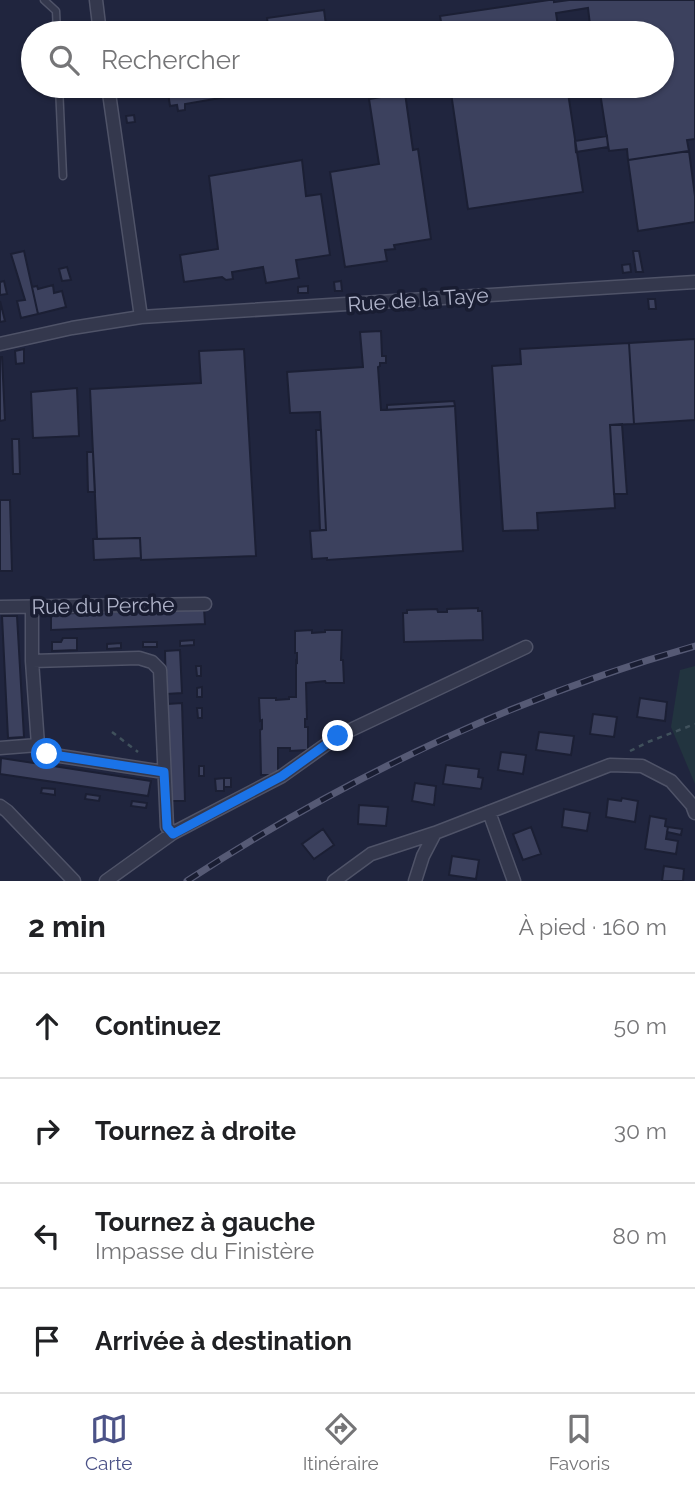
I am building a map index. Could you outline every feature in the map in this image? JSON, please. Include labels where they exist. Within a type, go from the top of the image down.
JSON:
[{"type":"street","points":[[96,0],[99,21]]},
{"type":"street","points":[[110,98],[141,317]]},
{"type":"street","name":"Rue de la Taye","points":[[0,344],[72,328],[141,317],[695,282]]},
{"type":"street","name":"Rue du Perche","points":[[0,607],[205,604]]},
{"type":"street","points":[[32,607],[32,662],[38,745],[47,754],[164,772]]},
{"type":"street","points":[[106,881],[173,834],[282,776],[338,736],[526,647]]},
{"type":"street","points":[[32,662],[139,657],[152,662],[160,670],[167,827],[173,834]]},
{"type":"street","points":[[0,748],[38,745]]},
{"type":"street","points":[[334,881],[371,854],[435,833],[610,765],[642,766],[671,781],[692,805],[695,813]]},
{"type":"street","points":[[2,811],[74,881]]},
{"type":"street","points":[[489,812],[514,881]]},
{"type":"street","points":[[415,881],[423,856],[435,833]]},
{"type":"lane","points":[[44,0],[56,11],[56,21]]},
{"type":"lane","points":[[60,98],[63,176]]},
{"type":"path","points":[[610,765],[648,742],[695,724]]},
{"type":"path","points":[[113,732],[138,752]]},
{"type":"shaded area","points":[[695,666],[695,784],[671,727],[680,670]]},
{"type":"building","points":[[549,0],[695,0],[695,139],[687,140],[689,151],[628,160],[627,149],[609,151],[601,98],[674,98],[674,21],[590,21],[588,8],[556,13],[557,21],[441,21],[440,16]]},
{"type":"building","points":[[324,10],[325,21],[267,21],[267,18]]},
{"type":"building","points":[[169,98],[220,98],[185,104],[185,110],[178,111],[177,105],[170,106]]},
{"type":"building","points":[[406,98],[413,150],[418,149],[431,239],[394,245],[395,249],[385,250],[387,261],[345,267],[330,172],[379,164],[369,99]]},
{"type":"building","points":[[452,98],[569,98],[583,192],[468,209]]},
{"type":"building","points":[[134,115],[135,122],[127,123],[126,116]]},
{"type":"building","points":[[607,136],[608,147],[576,152],[575,141]]},
{"type":"building","points":[[689,151],[695,196],[695,222],[638,231],[628,160]]},
{"type":"building","points":[[302,160],[306,196],[321,194],[330,255],[296,260],[299,278],[266,283],[263,267],[232,272],[233,279],[226,280],[222,277],[184,282],[180,255],[218,249],[209,176]]},
{"type":"building","points":[[24,251],[38,314],[21,318],[17,301],[25,300],[11,254]]},
{"type":"building","points":[[633,251],[639,251],[643,272],[636,272]]},
{"type":"building","points":[[630,264],[631,272],[623,273],[622,265]]},
{"type":"building","points":[[67,267],[71,280],[62,281],[59,269]]},
{"type":"building","points":[[4,281],[7,294],[0,295],[0,282]]},
{"type":"building","points":[[341,281],[342,291],[335,291],[334,282]]},
{"type":"building","points":[[53,285],[54,293],[62,291],[66,307],[38,314],[32,287],[37,286],[38,289]]},
{"type":"building","points":[[308,286],[308,293],[298,293],[298,287]]},
{"type":"building","points":[[648,299],[655,299],[656,309],[649,309]]},
{"type":"building","points":[[0,301],[5,321],[0,322]]},
{"type":"building","points":[[381,331],[382,356],[386,356],[386,363],[380,363],[378,367],[381,410],[455,406],[463,551],[312,559],[310,531],[326,530],[320,412],[290,413],[287,372],[363,367],[360,332]]},
{"type":"building","points":[[695,339],[695,420],[634,424],[629,343]]},
{"type":"building","points":[[629,343],[634,424],[610,425],[615,508],[537,513],[538,530],[503,531],[492,366],[521,364],[520,349]]},
{"type":"building","points":[[24,349],[24,363],[16,364],[15,351]]},
{"type":"building","points":[[244,349],[256,556],[141,560],[140,538],[97,539],[90,389],[201,383],[199,351]]},
{"type":"building","points":[[0,357],[5,420],[0,421]]},
{"type":"building","points":[[77,388],[79,436],[33,438],[31,392]]},
{"type":"building","points":[[454,401],[455,406],[387,410],[387,405]]},
{"type":"building","points":[[622,424],[627,494],[614,494],[610,425]]},
{"type":"building","points":[[316,430],[321,430],[326,530],[320,530]]},
{"type":"building","points":[[12,439],[19,439],[20,474],[13,474]]},
{"type":"building","points":[[87,452],[93,452],[95,492],[88,492]]},
{"type":"building","points":[[0,500],[10,500],[12,571],[0,571]]},
{"type":"building","points":[[140,538],[141,558],[94,560],[93,539]]},
{"type":"building","points":[[204,608],[205,624],[51,630],[51,614]]},
{"type":"building","points":[[478,608],[478,611],[482,611],[483,640],[404,642],[403,613],[407,613],[407,610],[437,609],[438,612],[447,612],[447,609]]},
{"type":"building","points":[[2,616],[17,616],[24,737],[8,738]]},
{"type":"building","points":[[312,630],[312,633],[342,630],[341,660],[344,683],[306,683],[305,727],[308,727],[308,750],[290,751],[290,748],[278,748],[278,775],[261,775],[262,720],[260,721],[259,698],[276,700],[296,697],[295,631]]},
{"type":"building","points":[[63,638],[77,638],[77,650],[52,651],[52,642],[61,642]]},
{"type":"building","points":[[194,640],[194,645],[180,646],[180,641]]},
{"type":"building","points":[[143,642],[157,642],[157,647],[143,647]]},
{"type":"building","points":[[121,643],[121,648],[107,649],[107,644]]},
{"type":"building","points":[[180,650],[182,693],[166,694],[165,651]]},
{"type":"building","points":[[196,666],[201,666],[201,676],[197,676]]},
{"type":"building","points":[[202,687],[202,697],[197,697],[197,688]]},
{"type":"building","points":[[640,698],[667,702],[665,721],[637,717]]},
{"type":"building","points":[[182,703],[185,801],[169,801],[167,704]]},
{"type":"building","points":[[197,708],[202,708],[202,718],[198,718]]},
{"type":"building","points":[[593,714],[617,717],[614,737],[590,734]]},
{"type":"building","points":[[539,732],[574,736],[571,755],[536,750]]},
{"type":"building","points":[[501,752],[526,755],[523,774],[498,770]]},
{"type":"building","points":[[1,758],[151,781],[148,796],[0,774]]},
{"type":"building","points":[[446,765],[479,769],[478,777],[483,778],[481,789],[443,784]]},
{"type":"building","points":[[199,766],[204,766],[204,776],[199,776]]},
{"type":"building","points":[[224,778],[224,791],[216,791],[215,779]]},
{"type":"building","points":[[224,778],[231,778],[231,787],[224,787]]},
{"type":"building","points":[[415,783],[436,786],[434,805],[412,801]]},
{"type":"building","points":[[42,788],[55,789],[55,795],[41,793]]},
{"type":"building","points":[[86,794],[100,796],[99,801],[85,799]]},
{"type":"building","points":[[622,798],[638,801],[635,822],[606,817],[608,799],[621,801]]},
{"type":"building","points":[[132,801],[147,803],[146,808],[131,806]]},
{"type":"building","points":[[359,805],[388,807],[386,826],[358,824]]},
{"type":"building","points":[[564,809],[590,813],[587,831],[562,827]]},
{"type":"building","points":[[650,816],[666,819],[666,839],[678,841],[676,854],[645,849]]},
{"type":"building","points":[[531,827],[541,854],[523,860],[513,834]]},
{"type":"building","points":[[668,827],[682,829],[681,835],[667,832]]},
{"type":"building","points":[[323,829],[334,845],[314,859],[302,844]]},
{"type":"building","points":[[452,856],[479,860],[476,879],[449,875]]},
{"type":"building","points":[[664,866],[684,869],[683,881],[662,881]]},
{"type":"railway","points":[[187,881],[307,808],[432,744],[562,690],[695,646]]},
{"type":"route","points":[[47,754],[164,772],[167,827],[173,834],[282,776],[338,736]]}]
